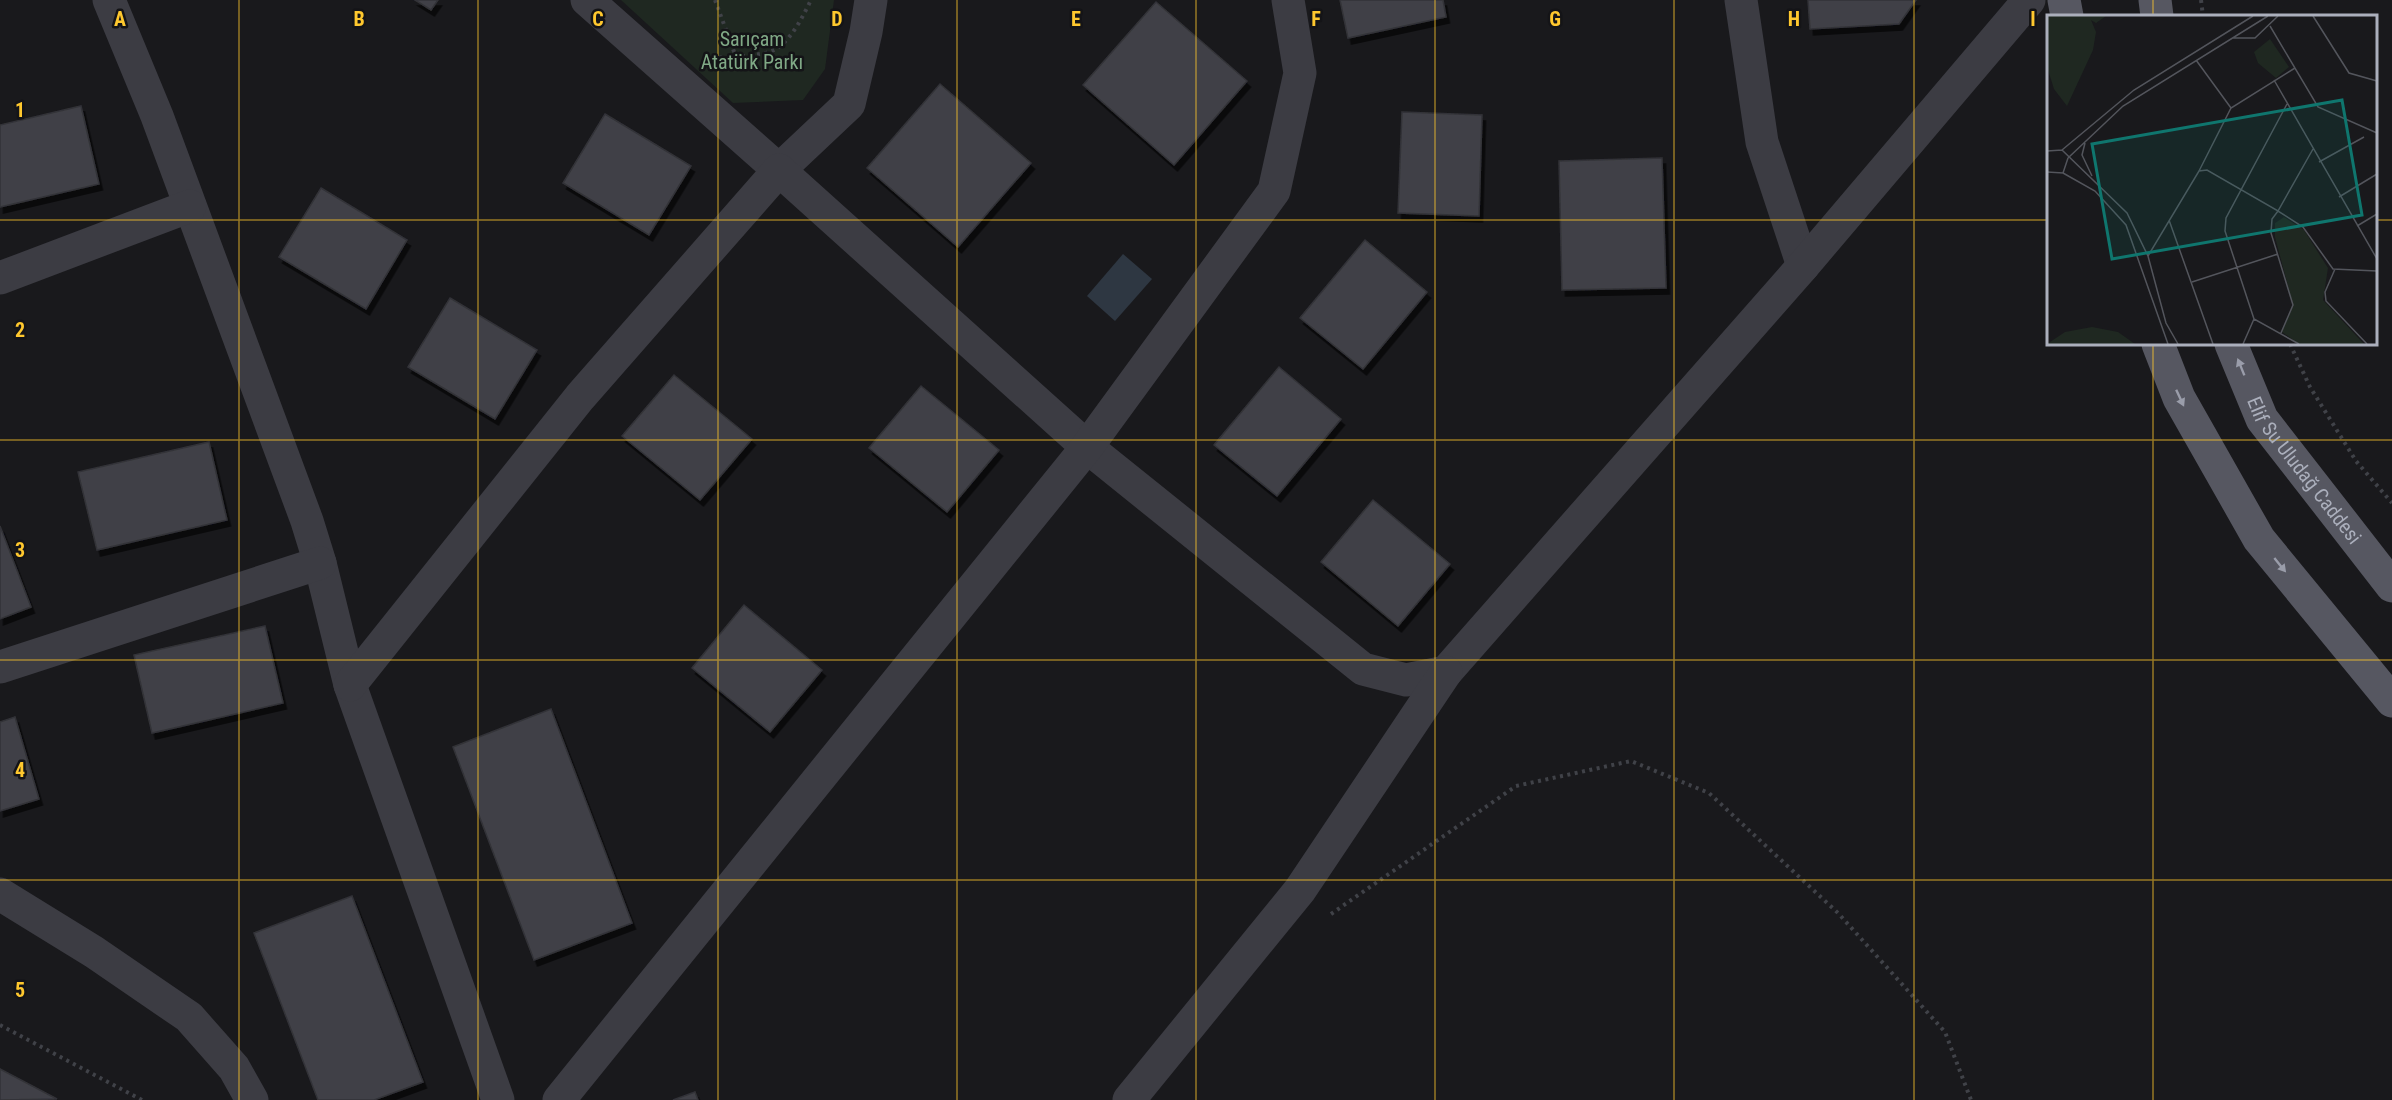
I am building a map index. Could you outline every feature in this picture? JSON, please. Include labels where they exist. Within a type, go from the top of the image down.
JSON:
[{"type":"main road","points":[[2064,0],[2067,15]]},
{"type":"main road","points":[[2155,0],[2157,15]]},
{"type":"main road","points":[[2158,345],[2179,398],[2259,539],[2392,701]]},
{"type":"main road","name":"Elif Su Uludağ Caddesi","points":[[2231,345],[2262,419],[2392,586]]},
{"type":"street","points":[[109,0],[157,116],[320,563],[350,685],[498,1100]]},
{"type":"street","points":[[587,0],[1087,447],[1363,669],[1406,680],[1446,672]]},
{"type":"street","points":[[350,685],[580,397],[778,170],[849,104],[871,0]]},
{"type":"street","points":[[559,1100],[1087,447],[1274,191],[1300,73],[1288,0]]},
{"type":"street","points":[[1741,0],[1762,142],[1803,266]]},
{"type":"street","points":[[1129,1100],[1300,890],[1446,672],[1803,266],[2029,0]]},
{"type":"street","points":[[0,278],[190,206]]},
{"type":"street","points":[[0,667],[320,563]]},
{"type":"street","points":[[0,894],[94,951],[189,1017],[234,1068],[252,1100]]},
{"type":"path","points":[[714,0],[736,57]]},
{"type":"path","points":[[702,53],[711,58],[736,57],[776,49],[798,26],[811,0]]},
{"type":"path","points":[[2201,0],[2203,15]]},
{"type":"path","points":[[2290,345],[2310,387],[2356,460],[2392,503]]},
{"type":"path","points":[[1326,918],[1516,786],[1631,761],[1709,793],[1838,913],[1945,1032],[1971,1100]]},
{"type":"path","points":[[0,1025],[142,1100]]},
{"type":"green space","name":"Sarıçam Atatürk Parkı","points":[[621,0],[834,0],[825,69],[803,100],[733,103]]},
{"type":"water","points":[[1123,254],[1152,279],[1115,321],[1087,296]]},
{"type":"building","points":[[415,0],[438,0],[431,10]]},
{"type":"building","points":[[1340,0],[1443,0],[1446,17],[1348,38]]},
{"type":"building","points":[[1808,0],[1916,0],[1899,24],[1810,29]]},
{"type":"building","points":[[1156,2],[1247,81],[1174,165],[1083,85]]},
{"type":"building","points":[[940,84],[1031,163],[958,247],[867,168]]},
{"type":"building","points":[[81,106],[99,184],[0,207],[0,125]]},
{"type":"building","points":[[1402,112],[1482,115],[1479,216],[1398,213]]},
{"type":"building","points":[[605,114],[691,166],[649,235],[563,183]]},
{"type":"building","points":[[1662,158],[1666,288],[1562,290],[1559,161]]},
{"type":"building","points":[[321,188],[407,240],[366,309],[279,257]]},
{"type":"building","points":[[1365,240],[1427,292],[1363,369],[1300,318]]},
{"type":"building","points":[[450,298],[537,350],[495,419],[408,367]]},
{"type":"building","points":[[1279,367],[1341,419],[1277,496],[1214,445]]},
{"type":"building","points":[[674,375],[752,439],[700,500],[622,436]]},
{"type":"building","points":[[921,386],[999,450],[947,512],[869,448]]},
{"type":"building","points":[[209,442],[227,520],[97,550],[78,472]]},
{"type":"building","points":[[1373,500],[1450,564],[1398,626],[1321,562]]},
{"type":"building","points":[[0,526],[31,607],[0,619]]},
{"type":"building","points":[[744,605],[822,670],[770,732],[692,668]]},
{"type":"building","points":[[265,626],[283,703],[152,733],[134,655]]},
{"type":"building","points":[[551,709],[632,923],[534,960],[453,747]]},
{"type":"building","points":[[15,717],[39,799],[0,811],[0,722]]},
{"type":"building","points":[[352,896],[423,1082],[374,1100],[318,1100],[254,933]]},
{"type":"building","points":[[0,1069],[57,1099],[0,1100]]},
{"type":"building","points":[[695,1092],[698,1100],[673,1100]]}]
